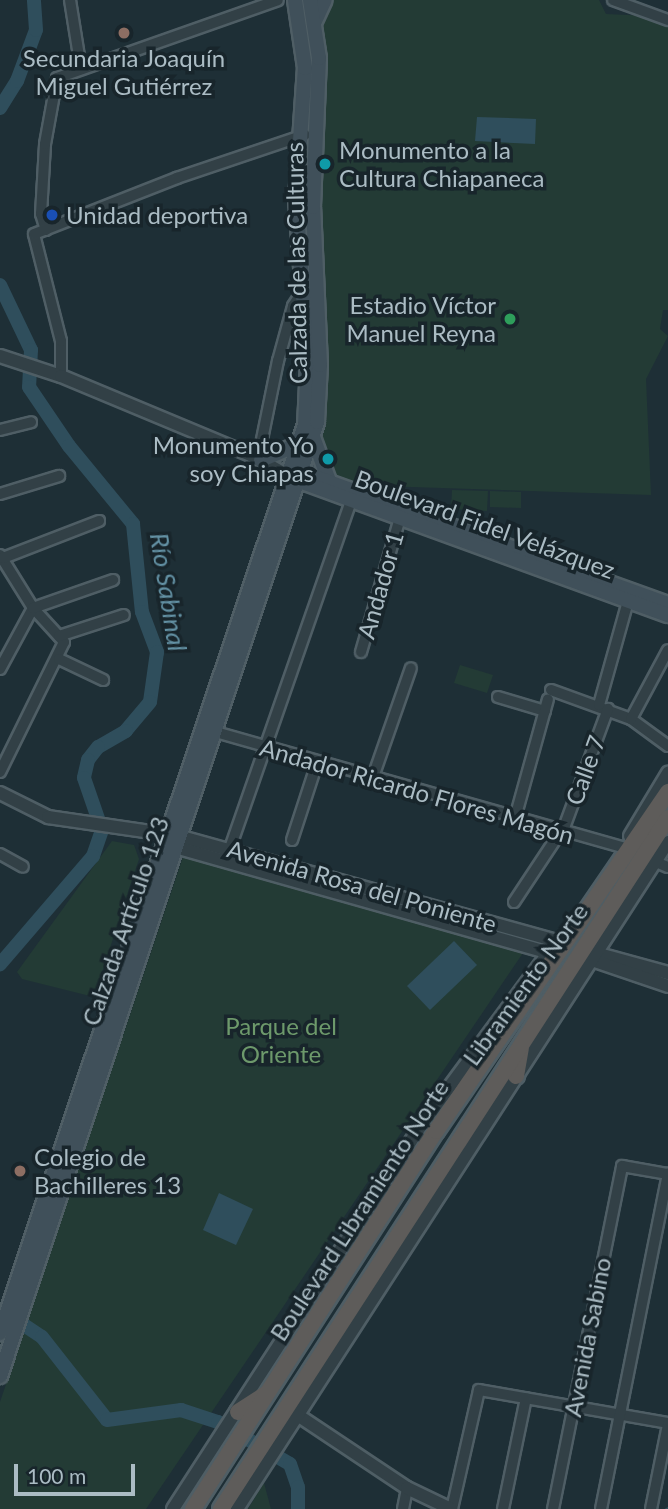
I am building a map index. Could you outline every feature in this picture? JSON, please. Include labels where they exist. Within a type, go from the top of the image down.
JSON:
[{"type":"highway","points":[[582,949],[668,792]]},
{"type":"highway","points":[[582,949],[668,818]]},
{"type":"highway","name":"Boulevard Libramiento Norte","points":[[221,1509],[237,1485],[254,1473],[582,949]]},
{"type":"highway","name":"Boulevard Libramiento Norte","points":[[193,1509],[241,1415],[269,1391],[458,1098],[582,949]]},
{"type":"highway","points":[[516,1076],[522,1043]]},
{"type":"highway","points":[[453,1082],[458,1098]]},
{"type":"main road","name":"Calzada de las Culturas","points":[[294,474],[297,445],[308,398],[296,199],[304,44],[295,0]]},
{"type":"main road","name":"Calzada de las Culturas","points":[[294,474],[313,435],[321,401],[313,207],[319,58],[310,0]]},
{"type":"main road","points":[[315,21],[325,0]]},
{"type":"main road","points":[[313,435],[329,481]]},
{"type":"main road","points":[[263,461],[297,445]]},
{"type":"main road","name":"Boulevard Fidel Velázquez","points":[[294,474],[329,481],[668,604]]},
{"type":"main road","name":"Boulevard Fidel Velázquez","points":[[294,474],[351,500],[668,615]]},
{"type":"main road","name":"Calzada Artículo 123","points":[[170,840],[212,731],[294,474]]},
{"type":"main road","name":"Calzada Artículo 123","points":[[0,1376],[5,1332],[294,474]]},
{"type":"street","points":[[70,0],[81,69]]},
{"type":"street","points":[[46,230],[41,214],[45,144],[57,78],[278,0]]},
{"type":"street","points":[[613,0],[668,20]]},
{"type":"street","points":[[56,375],[61,341],[34,234],[300,134],[316,136]]},
{"type":"street","points":[[263,461],[278,361],[293,306],[302,292]]},
{"type":"street","points":[[0,356],[56,375],[294,474]]},
{"type":"street","points":[[0,430],[31,422]]},
{"type":"street","points":[[0,494],[58,476]]},
{"type":"street","points":[[228,855],[267,750],[351,500]]},
{"type":"street","name":"Andador 1","points":[[361,652],[400,518]]},
{"type":"street","points":[[62,639],[33,607],[2,556],[99,521]]},
{"type":"street","points":[[0,669],[33,607],[113,580]]},
{"type":"street","name":"Calle 7","points":[[514,902],[560,831],[604,707],[628,601]]},
{"type":"street","points":[[62,639],[124,615]]},
{"type":"street","points":[[0,772],[59,659],[62,639]]},
{"type":"street","points":[[631,719],[668,650]]},
{"type":"street","points":[[59,659],[103,680]]},
{"type":"street","points":[[373,777],[411,668]]},
{"type":"street","points":[[515,818],[549,695],[604,707],[631,719],[668,746]]},
{"type":"street","points":[[498,697],[545,711]]},
{"type":"street","name":"Andador Ricardo Flores Magón","points":[[212,731],[267,750],[622,847]]},
{"type":"street","points":[[292,840],[317,764]]},
{"type":"street","name":"Libramiento Norte","points":[[241,1415],[453,1082],[549,953],[582,949],[622,847],[668,773]]},
{"type":"street","name":"Avenida Rosa del Poniente","points":[[0,793],[48,817],[170,840],[668,973]]},
{"type":"street","points":[[278,1434],[296,1414],[516,1076],[582,949],[662,865],[668,842]]},
{"type":"street","points":[[0,854],[23,867]]},
{"type":"street","name":"Avenida Rosa del Poniente","points":[[228,855],[549,953]]},
{"type":"street","name":"Avenida Rosa del Poniente","points":[[582,949],[668,986]]},
{"type":"street","name":"Avenida Sabino","points":[[552,1509],[622,1166],[668,1174]]},
{"type":"street","points":[[601,1509],[622,1415],[668,1174]]},
{"type":"street","points":[[296,1414],[407,1488],[451,1509],[479,1390],[668,1424],[651,1509]]},
{"type":"street","points":[[503,1509],[526,1398]]},
{"type":"street","points":[[278,1434],[317,1428]]},
{"type":"street","points":[[173,1509],[221,1452]]},
{"type":"street","points":[[237,1509],[254,1473]]},
{"type":"street","points":[[403,1509],[407,1488]]},
{"type":"green space","points":[[330,0],[599,0],[606,14],[649,16],[668,25],[668,310],[663,310],[660,329],[668,336],[646,379],[651,495],[351,485],[333,479],[316,437],[320,19]]},
{"type":"green space","points":[[452,490],[488,491],[487,511],[451,509]]},
{"type":"green space","points":[[490,491],[521,492],[521,508],[490,507]]},
{"type":"green space","points":[[460,665],[493,675],[487,693],[454,683]]},
{"type":"green space","points":[[112,841],[134,845],[139,859],[94,997],[22,979],[17,972]]},
{"type":"green space","name":"Parque del Oriente","points":[[184,854],[525,950],[146,1509],[0,1509],[0,1402]]},
{"type":"green space","points":[[264,1483],[271,1509],[248,1509]]},
{"type":"water","points":[[477,117],[536,119],[535,144],[475,141]]},
{"type":"water","points":[[454,941],[477,965],[430,1010],[407,986]]},
{"type":"water","points":[[219,1193],[253,1209],[236,1245],[203,1230]]},
{"type":"waterway","name":"Río Sabinal","points":[[0,108],[17,81],[36,30],[34,0]]},
{"type":"waterway","name":"Río Sabinal","points":[[0,285],[31,350],[29,387],[69,446],[133,524],[142,612],[157,652],[150,702],[126,731],[98,747],[88,760],[84,778],[102,830],[93,856],[0,964]]},
{"type":"waterway","name":"Río Sabinal","points":[[0,1309],[42,1337],[107,1420],[181,1410],[218,1422],[290,1464],[298,1487],[298,1509]]},
{"type":"place","name":"Secundaria Joaquín Miguel Gutiérrez","points":[[124,33]]},
{"type":"place","name":"Monumento a la Cultura Chiapaneca","points":[[325,164]]},
{"type":"place","name":"Unidad deportiva","points":[[52,215]]},
{"type":"place","name":"Estadio Víctor Manuel Reyna","points":[[510,319]]},
{"type":"place","name":"Monumento Yo soy Chiapas","points":[[328,459]]},
{"type":"place","name":"Colegio de Bachilleres 13","points":[[20,1171]]}]
